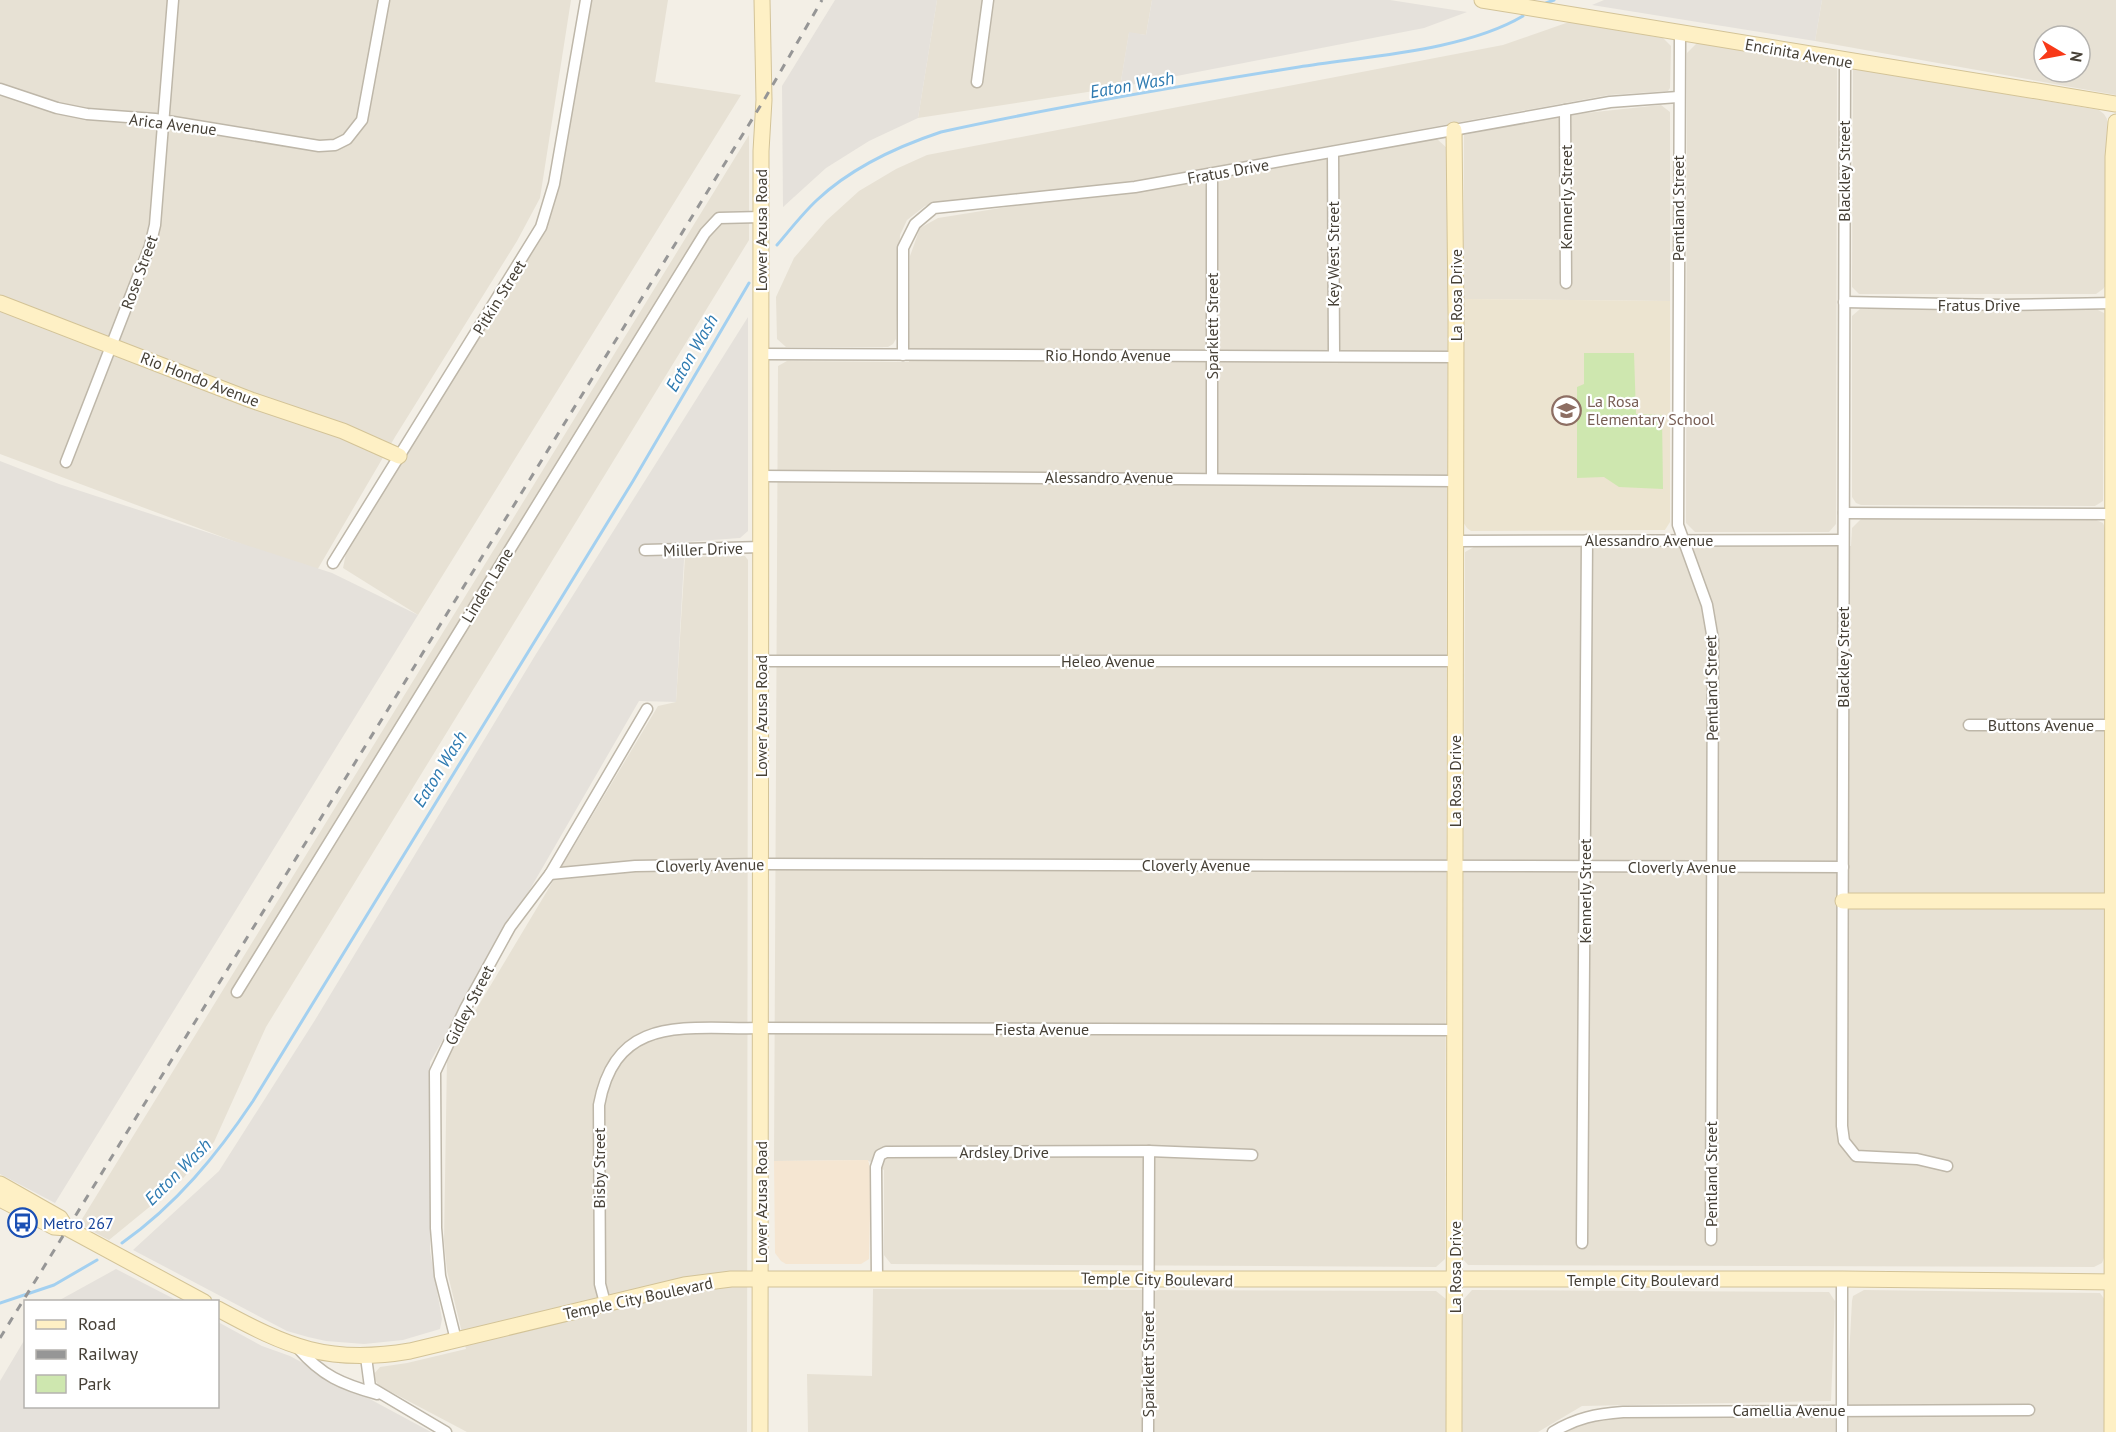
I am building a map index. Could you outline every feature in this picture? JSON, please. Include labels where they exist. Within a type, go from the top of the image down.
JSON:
[{"type":"street","name":"Rose Street","points":[[66,462],[150,246],[155,225],[173,0]]},
{"type":"street","name":"Arica Avenue","points":[[0,89],[57,108],[87,114],[165,121],[303,144],[335,145],[347,139],[362,120],[384,0]]},
{"type":"street","name":"Pitkin Street","points":[[333,563],[525,256],[548,210],[586,0]]},
{"type":"street","name":"Lower Azusa Road","points":[[760,1432],[761,245],[764,100],[762,0]]},
{"type":"street","points":[[977,82],[988,0]]},
{"type":"street","name":"Encinita Avenue","points":[[1482,0],[2116,104]]},
{"type":"street","name":"Pentland Street","points":[[1680,33],[1678,525],[1707,605],[1713,640],[1711,1240]]},
{"type":"street","name":"Blackley Street","points":[[1845,61],[1842,1126],[1845,1141],[1856,1156],[1917,1159],[1947,1166]]},
{"type":"street","name":"Fratus Drive","points":[[903,355],[903,248],[915,224],[934,208],[1097,192],[1212,174],[1565,110],[1639,98],[1678,97]]},
{"type":"street","name":"Kennerly Street","points":[[1565,110],[1566,283]]},
{"type":"street","points":[[2112,1432],[2115,335],[2113,157],[2116,123]]},
{"type":"street","name":"La Rosa Drive","points":[[1454,130],[1456,867],[1454,1432]]},
{"type":"street","name":"Key West Street","points":[[1333,152],[1334,356]]},
{"type":"street","name":"Sparklett Street","points":[[1212,174],[1212,478]]},
{"type":"street","name":"Linden Lane","points":[[237,992],[705,233],[719,218],[762,217]]},
{"type":"street","name":"Fratus Drive","points":[[1844,302],[1948,305],[2114,303]]},
{"type":"street","name":"Rio Hondo Avenue","points":[[0,303],[112,344],[222,389],[389,449],[399,456]]},
{"type":"street","name":"Rio Hondo Avenue","points":[[762,354],[1455,357]]},
{"type":"street","name":"Alessandro Avenue","points":[[762,476],[1455,481]]},
{"type":"street","points":[[1844,513],[2113,514]]},
{"type":"street","name":"Kennerly Street","points":[[1582,1243],[1587,540]]},
{"type":"street","name":"Alessandro Avenue","points":[[1455,541],[1842,540]]},
{"type":"street","name":"Miller Drive","points":[[645,550],[762,547]]},
{"type":"street","name":"Heleo Avenue","points":[[762,661],[1455,661]]},
{"type":"street","name":"Gidley Street","points":[[456,1340],[440,1276],[435,1072],[465,1009],[510,927],[550,874],[647,709]]},
{"type":"street","name":"Buttons Avenue","points":[[1968,725],[2113,725]]},
{"type":"street","name":"Cloverly Avenue","points":[[550,874],[635,866],[761,864],[1843,867]]},
{"type":"street","points":[[1843,901],[2114,901]]},
{"type":"street","name":"Fiesta Avenue","points":[[633,1042],[645,1035],[669,1030],[761,1028],[1454,1030]]},
{"type":"street","name":"Bisby Street","points":[[605,1303],[600,1284],[599,1105],[602,1088],[614,1063],[633,1042]]},
{"type":"street","name":"Sparklett Street","points":[[1148,1432],[1149,1151]]},
{"type":"street","name":"Ardsley Drive","points":[[877,1278],[876,1167],[880,1155],[886,1152],[1149,1151],[1252,1155]]},
{"type":"street","points":[[0,1184],[60,1218],[67,1228]]},
{"type":"street","points":[[0,1199],[54,1227],[67,1228],[200,1300]]},
{"type":"street","name":"Temple City Boulevard","points":[[219,1310],[269,1336],[298,1348],[351,1357],[366,1357],[410,1351],[696,1283],[761,1279],[2114,1281]]},
{"type":"street","points":[[1842,1279],[1842,1432]]},
{"type":"street","points":[[298,1348],[314,1368],[348,1386],[380,1395]]},
{"type":"street","points":[[366,1357],[370,1387],[446,1432]]},
{"type":"street","name":"Camellia Avenue","points":[[1553,1432],[1572,1421],[1595,1414],[2029,1410]]},
{"type":"shaded area","points":[[0,0],[571,0],[540,198],[517,241],[395,437],[316,572],[0,454]]},
{"type":"shaded area","points":[[586,0],[668,0],[655,82],[741,95],[418,615],[343,568],[348,543],[541,227]]},
{"type":"shaded area","points":[[835,0],[937,0],[918,118],[869,141],[826,168],[783,207],[782,86]]},
{"type":"shaded area","points":[[937,0],[1152,0],[1146,35],[1129,33],[1120,87],[918,118]]},
{"type":"shaded area","points":[[1152,0],[1390,0],[1467,12],[1424,28],[1120,87],[1129,32],[1146,35]]},
{"type":"shaded area","points":[[1604,0],[1822,0],[1815,41],[1592,5]]},
{"type":"shaded area","points":[[1822,0],[2116,0],[2116,95],[2055,84],[2092,84],[2092,24],[2032,24],[2032,80],[1815,41]]},
{"type":"shaded area","points":[[1569,22],[1663,38],[1671,46],[1668,91],[1609,95],[1125,183],[944,201],[925,206],[907,220],[900,235],[896,339],[893,344],[888,347],[786,347],[777,339],[776,297],[794,258],[826,221],[859,191],[896,169],[927,155],[1503,45]]},
{"type":"shaded area","points":[[1697,43],[1837,65],[1836,524],[1829,532],[1695,532],[1686,523],[1687,53]]},
{"type":"shaded area","points":[[1853,68],[2099,110],[2104,114],[2107,119],[2106,285],[2103,289],[2096,294],[1859,294],[1852,287]]},
{"type":"shaded area","points":[[1661,105],[1670,112],[1670,301],[1463,299],[1464,135],[1567,115]]},
{"type":"shaded area","points":[[749,135],[749,240],[266,1027],[214,1142],[180,1182],[109,1240],[79,1224]]},
{"type":"shaded area","points":[[1437,139],[1448,149],[1445,1259],[1436,1267],[891,1264],[884,1255],[884,1170],[867,1160],[774,1161],[778,366],[787,361],[909,362],[910,256],[920,228],[938,218]]},
{"type":"shaded area","name":"La Rosa Elementary School","points":[[1463,299],[1670,301],[1670,522],[1665,530],[1471,531],[1467,528],[1463,522],[1462,467]]},
{"type":"shaded area","points":[[1860,309],[2096,309],[2104,313],[2103,501],[2095,506],[1861,505],[1856,503],[1852,497],[1852,316]]},
{"type":"shaded area","points":[[748,317],[748,531],[740,538],[685,542],[676,702],[639,701],[430,1062],[430,1251],[442,1319],[440,1329],[403,1340],[364,1344],[308,1337],[287,1331],[133,1250],[219,1171],[315,1020],[536,654]]},
{"type":"shaded area","points":[[0,461],[59,484],[332,573],[418,615],[55,1203],[0,1174]]},
{"type":"shaded area","points":[[1861,519],[2094,519],[2103,523],[2105,528],[2104,1258],[2102,1263],[2094,1267],[1468,1265],[1462,1258],[1465,552],[1474,547],[1851,546],[1852,528]]},
{"type":"shaded area","points":[[745,556],[748,560],[747,1432],[467,1432],[378,1385],[373,1375],[380,1367],[466,1349],[447,1271],[444,1241],[447,1058],[658,706],[676,702],[685,557]]},
{"type":"shaded area","points":[[868,1160],[871,1171],[869,1259],[861,1264],[786,1264],[781,1261],[775,1253],[774,1161]]},
{"type":"shaded area","points":[[116,1269],[176,1300],[60,1300]]},
{"type":"shaded area","points":[[873,1289],[1436,1291],[1446,1299],[1446,1432],[808,1432],[807,1374],[872,1376]]},
{"type":"shaded area","points":[[1472,1290],[1829,1292],[1835,1301],[1831,1401],[1582,1406],[1538,1432],[1462,1432],[1463,1300]]},
{"type":"shaded area","points":[[1864,1290],[2100,1293],[2105,1300],[2104,1432],[1845,1432],[1852,1301],[1853,1296]]},
{"type":"shaded area","points":[[219,1323],[262,1346],[290,1356],[431,1432],[0,1432],[0,1381],[24,1341],[24,1408],[219,1408]]},
{"type":"shaded area","points":[[1621,1414],[1835,1417],[1835,1432],[1561,1432],[1574,1422]]},
{"type":"green space","points":[[1584,353],[1634,353],[1636,414],[1662,415],[1663,489],[1619,487],[1604,477],[1577,478],[1577,387],[1584,384]]},
{"type":"waterway","name":"Eaton Wash","points":[[1546,3],[1554,0]]},
{"type":"waterway","name":"Eaton Wash","points":[[777,245],[812,205],[845,178],[891,151],[941,132],[1164,89],[1444,45],[1499,28],[1523,16]]},
{"type":"waterway","name":"Eaton Wash","points":[[122,1243],[178,1196],[210,1160],[253,1101],[633,481],[749,283]]},
{"type":"waterway","name":"Eaton Wash","points":[[0,1303],[54,1285],[97,1260]]},
{"type":"railway","points":[[0,1338],[764,100],[822,0]]},
{"type":"place","name":"La Rosa Elementary School","points":[[1566,410]]},
{"type":"place","name":"Metro 267","points":[[22,1223]]}]
